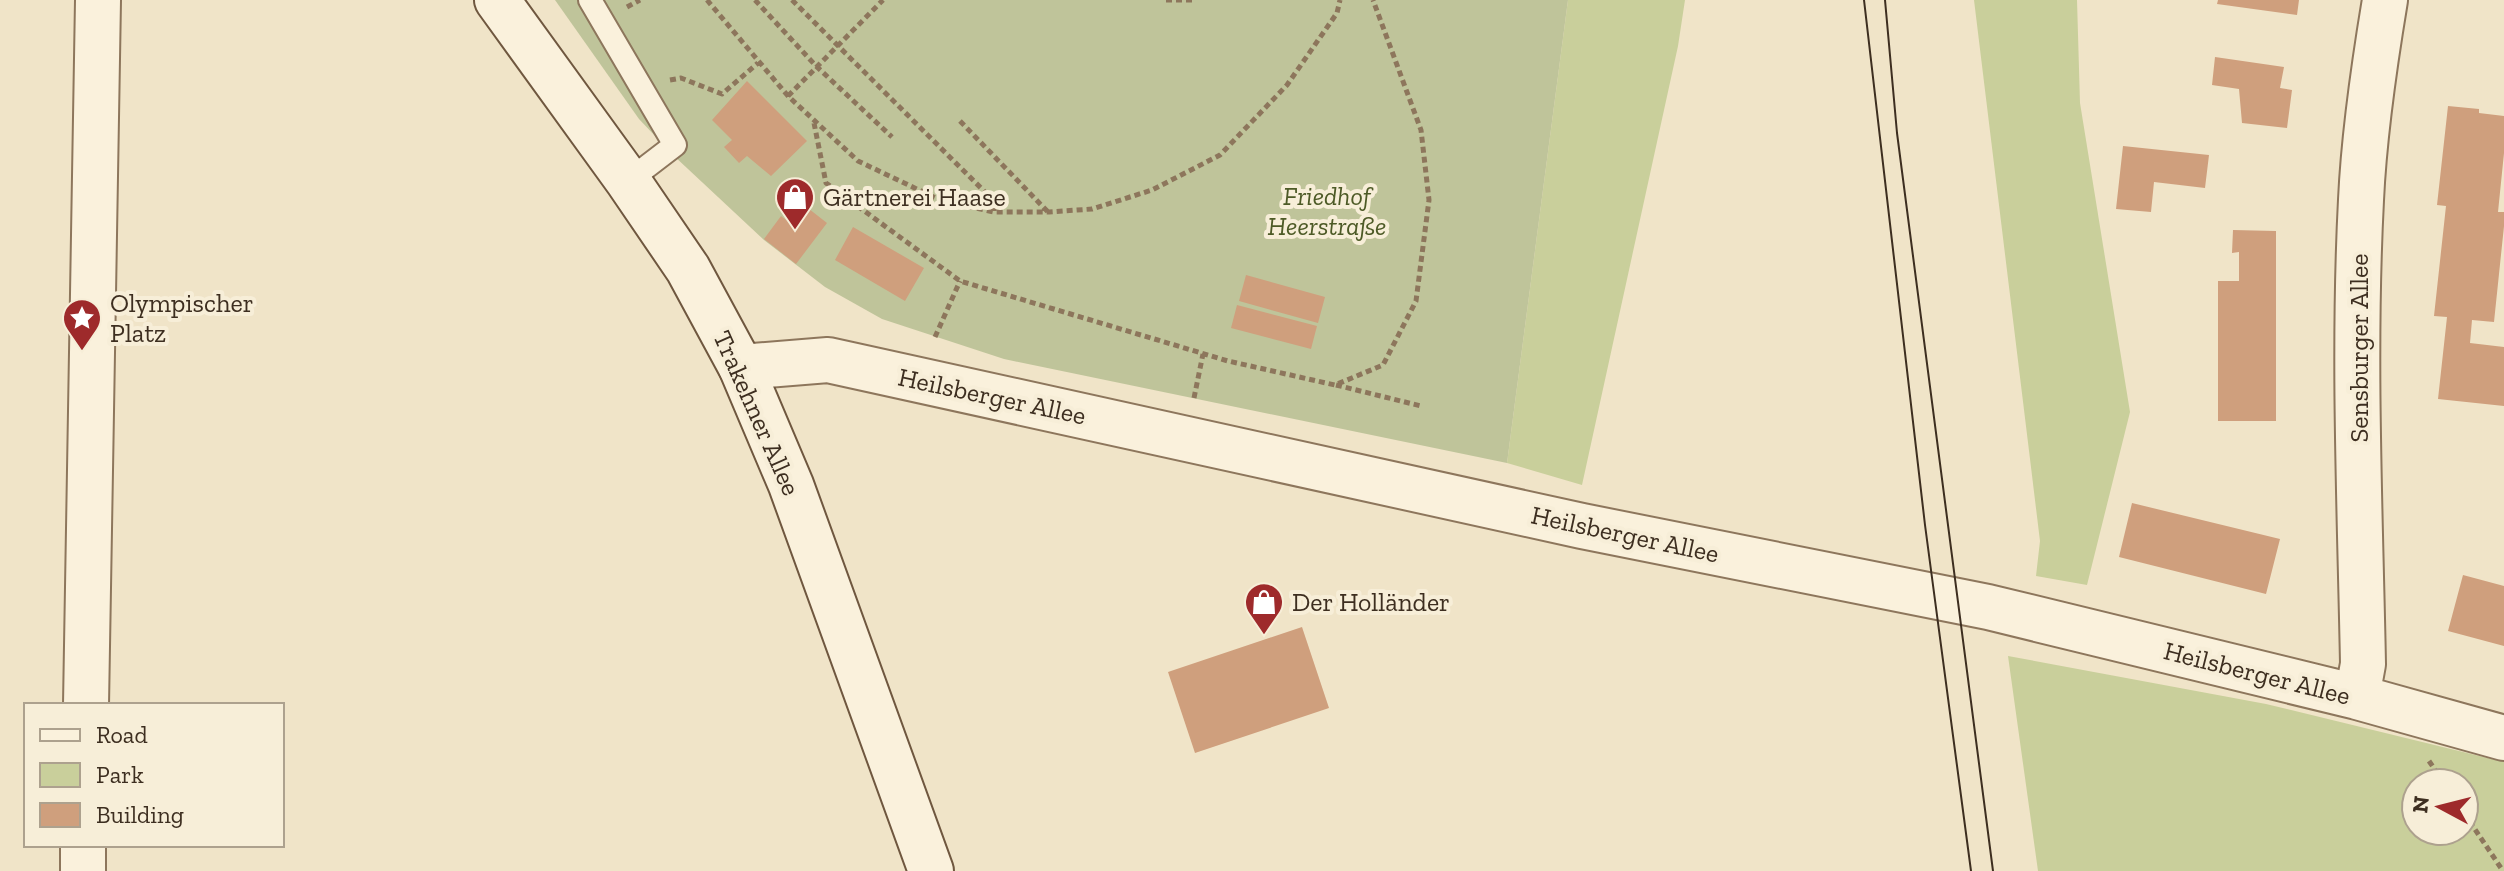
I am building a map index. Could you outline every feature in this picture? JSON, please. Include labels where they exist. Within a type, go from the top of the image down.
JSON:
[{"type":"street","points":[[86,703],[98,0]]},
{"type":"street","name":"Trakehner Allee","points":[[497,0],[688,269],[741,367],[791,485],[931,871]]},
{"type":"street","name":"Sensburger Allee","points":[[2357,697],[2363,664],[2357,343],[2361,197],[2375,59],[2385,0]]},
{"type":"street","name":"Heilsberger Allee","points":[[741,367],[828,360],[1582,526],[1988,607],[2357,697],[2504,738]]},
{"type":"street","points":[[83,847],[83,871]]},
{"type":"lane","points":[[590,0],[675,145],[628,181]]},
{"type":"path","points":[[707,0],[788,96],[858,161],[942,201],[994,212],[1092,209],[1152,190],[1220,155],[1287,85],[1337,13],[1340,0]]},
{"type":"path","points":[[755,0],[816,66],[892,137]]},
{"type":"path","points":[[792,0],[994,201],[994,212]]},
{"type":"path","points":[[788,96],[883,0]]},
{"type":"path","points":[[1166,0],[1194,0]]},
{"type":"path","points":[[1335,385],[1383,365],[1416,301],[1425,243],[1429,200],[1421,130],[1373,0]]},
{"type":"path","points":[[656,84],[681,78],[722,94],[758,63]]},
{"type":"path","points":[[960,121],[1049,212]]},
{"type":"path","points":[[814,123],[826,183],[960,281],[1203,354],[1421,406]]},
{"type":"path","points":[[935,337],[960,281]]},
{"type":"path","points":[[1194,398],[1203,354]]},
{"type":"path","points":[[2423,751],[2434,767]]},
{"type":"path","points":[[2480,837],[2503,871]]},
{"type":"green space","name":"Friedhof Heerstraße","points":[[555,0],[1568,0],[1507,463],[1004,359],[882,319],[825,287],[764,240],[673,155],[639,119]]},
{"type":"green space","points":[[1568,0],[1685,0],[1678,46],[1582,485],[1507,463]]},
{"type":"green space","points":[[1974,0],[2077,0],[2080,103],[2130,412],[2087,585],[2036,576],[2040,541]]},
{"type":"green space","points":[[2008,656],[2266,704],[2504,762],[2504,871],[2038,871]]},
{"type":"building","points":[[2218,0],[2299,0],[2297,15],[2217,4]]},
{"type":"building","points":[[2215,57],[2284,67],[2280,88],[2292,90],[2287,128],[2242,123],[2239,89],[2212,85]]},
{"type":"building","points":[[747,81],[807,141],[771,176],[747,156],[739,163],[724,147],[732,140],[712,120]]},
{"type":"building","points":[[2448,106],[2479,109],[2479,113],[2504,116],[2498,212],[2504,212],[2504,226],[2494,322],[2472,320],[2470,343],[2504,347],[2504,406],[2438,399],[2447,317],[2434,316],[2446,206],[2437,205]]},
{"type":"building","points":[[2123,146],[2209,155],[2205,188],[2154,182],[2151,212],[2116,209]]},
{"type":"building","name":"Gärtnerei Haase","points":[[804,205],[827,223],[796,264],[764,239],[781,216],[790,223]]},
{"type":"building","points":[[853,227],[924,268],[905,301],[835,260]]},
{"type":"building","points":[[2233,230],[2276,231],[2276,421],[2218,421],[2218,281],[2239,281],[2239,252],[2232,253]]},
{"type":"building","points":[[1246,275],[1325,297],[1318,323],[1239,301]]},
{"type":"building","points":[[1237,305],[1317,326],[1311,349],[1231,328]]},
{"type":"building","points":[[2132,503],[2280,539],[2266,594],[2119,557]]},
{"type":"building","points":[[2463,575],[2504,586],[2504,646],[2448,631]]},
{"type":"building","points":[[1302,627],[1329,708],[1195,753],[1168,672]]},
{"type":"tram line","points":[[1864,0],[1925,525],[1971,871]]},
{"type":"tram line","points":[[1885,0],[1897,133],[1993,871]]},
{"type":"place","name":"Gärtnerei Haase","points":[[795,231]]},
{"type":"place","name":"Olympischer Platz","points":[[82,352]]},
{"type":"place","name":"Der Holländer","points":[[1264,636]]}]
